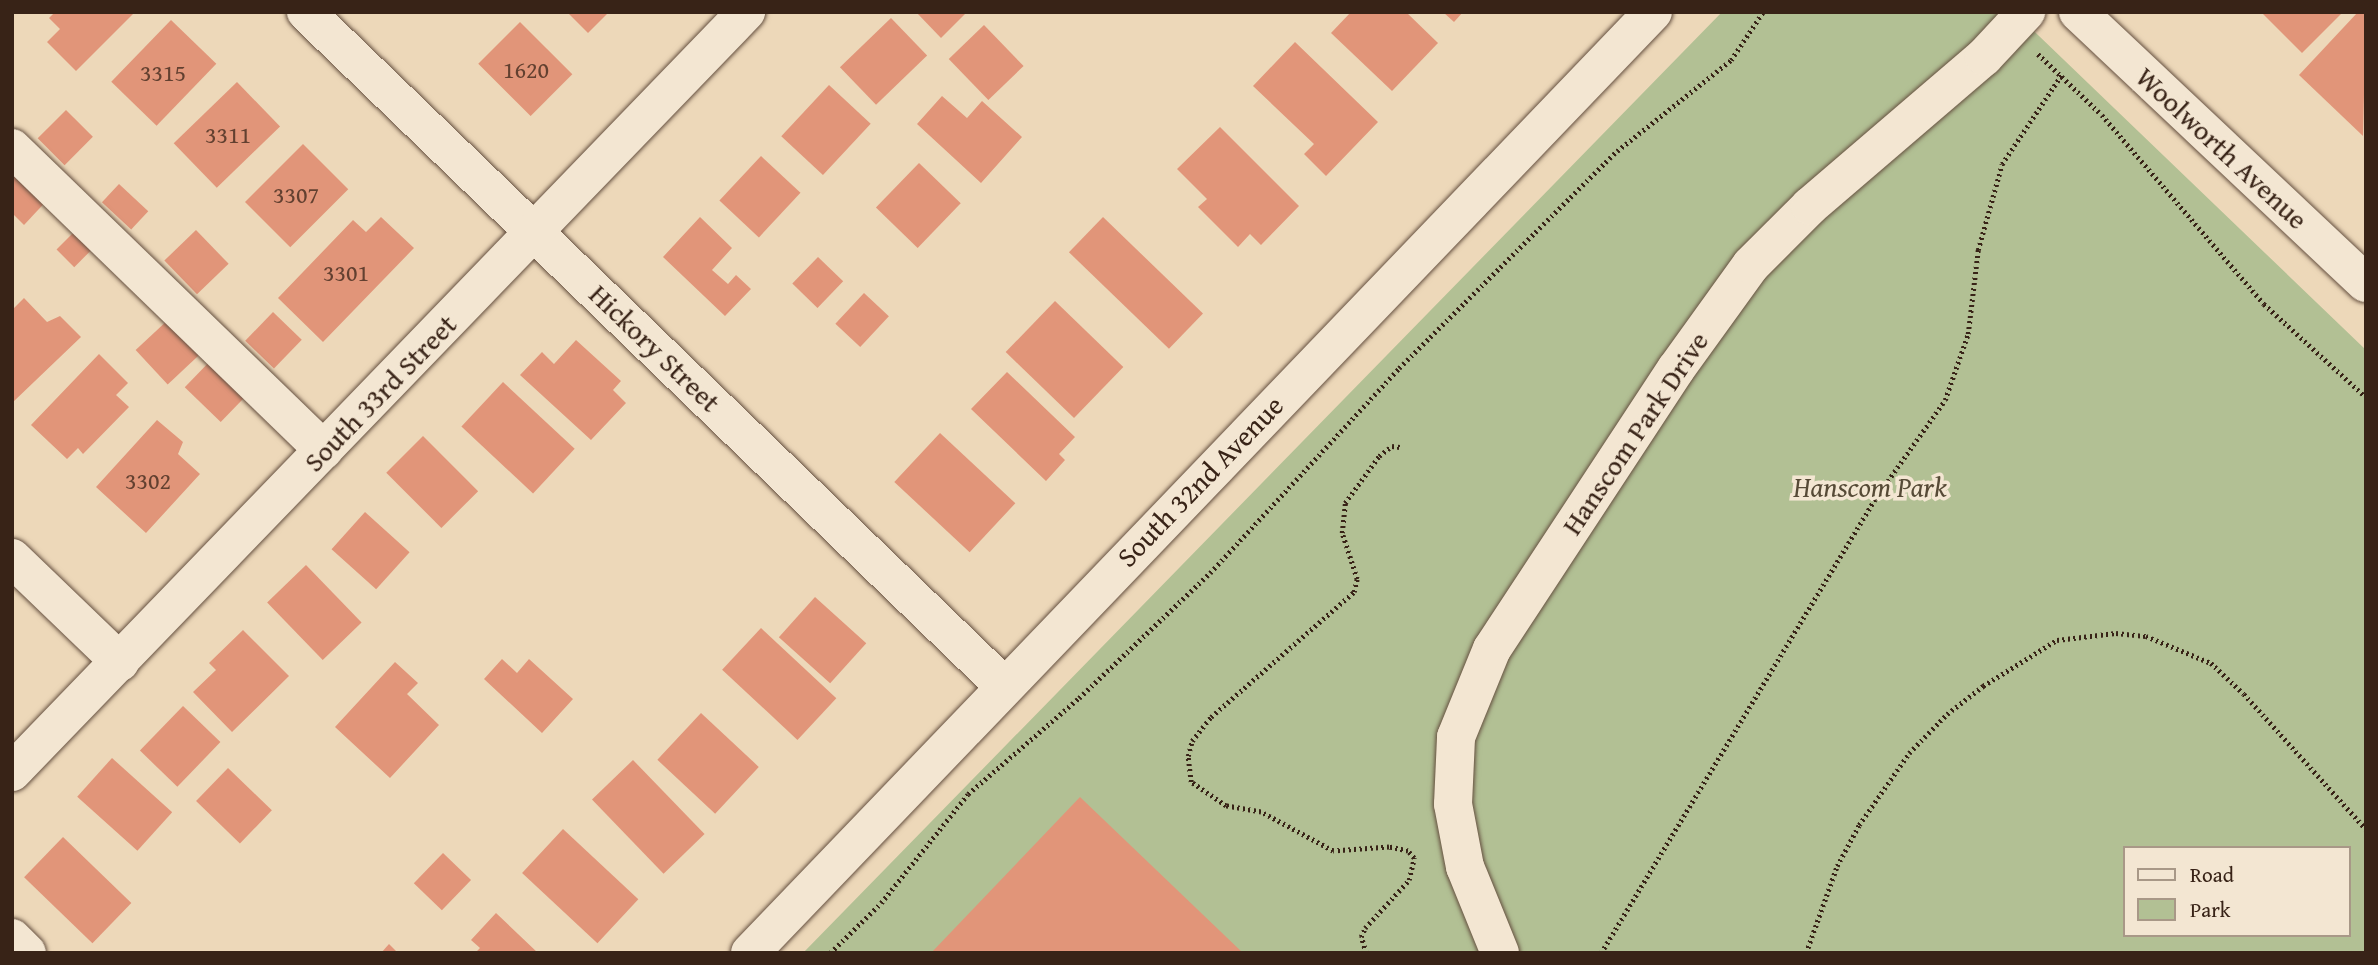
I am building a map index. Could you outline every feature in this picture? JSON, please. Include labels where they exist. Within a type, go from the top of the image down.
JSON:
[{"type":"street","name":"Hickory Street","points":[[306,12],[1003,685]]},
{"type":"street","name":"South 33rd Street","points":[[12,772],[536,234],[746,12]]},
{"type":"street","name":"South 32nd Avenue","points":[[750,953],[1003,685],[1653,12]]},
{"type":"street","name":"Woolworth Avenue","points":[[2078,12],[2366,283]]},
{"type":"street","name":"Hanscom Park Drive","points":[[1500,953],[1465,867],[1453,804],[1456,737],[1492,649],[1676,369],[1751,265],[1810,206],[2018,22]]},
{"type":"street","points":[[12,148],[324,450]]},
{"type":"street","points":[[12,558],[120,663]]},
{"type":"street","points":[[12,938],[27,953]]},
{"type":"path","points":[[830,953],[881,903],[968,794],[1079,698],[1210,573],[1399,368],[1618,151],[1731,60],[1763,12]]},
{"type":"path","points":[[2018,22],[2162,182],[2264,304],[2366,397]]},
{"type":"path","points":[[1601,953],[1875,499],[1944,400],[1968,334],[1978,250],[2002,164],[2062,74]]},
{"type":"path","points":[[1366,953],[1361,937],[1366,928],[1409,880],[1414,859],[1408,851],[1389,847],[1333,851],[1261,812],[1226,806],[1191,782],[1188,756],[1192,741],[1211,717],[1354,592],[1357,579],[1342,533],[1345,503],[1379,456],[1392,446],[1401,447]]},
{"type":"path","points":[[1806,953],[1853,835],[1909,753],[1974,693],[2057,640],[2116,633],[2146,636],[2211,663],[2244,694],[2366,828]]},
{"type":"green space","name":"Hanscom Park","points":[[1722,12],[2014,12],[2366,350],[2366,953],[803,953]]},
{"type":"building","points":[[55,12],[135,12],[76,71],[47,42],[60,29],[49,18]]},
{"type":"building","points":[[567,12],[609,12],[588,33]]},
{"type":"building","points":[[916,12],[967,12],[941,38]]},
{"type":"building","points":[[1351,12],[1406,12],[1438,43],[1392,91],[1331,33]]},
{"type":"building","points":[[1443,12],[1463,12],[1454,22]]},
{"type":"building","points":[[2261,12],[2343,12],[2302,53]]},
{"type":"building","points":[[2358,12],[2366,12],[2363,136],[2299,75]]},
{"type":"building","points":[[891,18],[927,55],[876,105],[840,67]]},
{"type":"building","points":[[171,20],[216,64],[157,126],[111,82]]},
{"type":"building","points":[[520,22],[572,74],[531,116],[478,64]]},
{"type":"building","points":[[984,25],[1024,66],[988,100],[949,59]]},
{"type":"building","points":[[1295,42],[1378,122],[1326,176],[1304,154],[1314,144],[1253,86]]},
{"type":"building","points":[[237,82],[280,127],[217,188],[174,143]]},
{"type":"building","points":[[829,85],[871,124],[823,175],[781,136]]},
{"type":"building","points":[[942,96],[967,118],[982,101],[1022,137],[981,183],[917,124]]},
{"type":"building","points":[[66,110],[93,137],[65,165],[38,138]]},
{"type":"building","points":[[1220,127],[1299,206],[1261,245],[1250,234],[1238,247],[1198,207],[1207,199],[1177,169]]},
{"type":"building","points":[[303,144],[348,189],[290,247],[245,202]]},
{"type":"building","points":[[761,156],[800,193],[759,237],[719,201]]},
{"type":"building","points":[[919,163],[961,203],[918,248],[876,208]]},
{"type":"building","points":[[12,171],[52,195],[24,225],[12,213]]},
{"type":"building","points":[[119,184],[148,211],[131,230],[102,202]]},
{"type":"building","points":[[381,217],[414,248],[323,342],[278,298],[353,220],[366,232]]},
{"type":"building","points":[[700,217],[732,248],[712,270],[728,284],[736,275],[751,289],[725,316],[663,257]]},
{"type":"building","points":[[1103,217],[1203,314],[1169,349],[1069,252]]},
{"type":"building","points":[[82,224],[100,242],[74,267],[57,249]]},
{"type":"building","points":[[196,230],[229,264],[197,294],[164,261]]},
{"type":"building","points":[[818,257],[843,281],[817,308],[792,284]]},
{"type":"building","points":[[864,293],[889,316],[860,347],[835,324]]},
{"type":"building","points":[[24,298],[47,322],[60,316],[81,337],[12,403],[12,310]]},
{"type":"building","points":[[1055,301],[1123,367],[1074,418],[1006,352]]},
{"type":"building","points":[[273,312],[302,340],[274,369],[245,341]]},
{"type":"building","points":[[170,318],[202,352],[168,384],[136,350]]},
{"type":"building","points":[[576,340],[621,381],[613,390],[626,403],[591,440],[520,375],[542,352],[554,364]]},
{"type":"building","points":[[99,354],[128,383],[116,395],[129,407],[83,454],[78,448],[67,459],[31,425]]},
{"type":"building","points":[[216,355],[252,390],[221,422],[185,387]]},
{"type":"building","points":[[1007,372],[1075,437],[1059,454],[1065,460],[1046,481],[971,409]]},
{"type":"building","points":[[503,382],[575,449],[533,493],[461,427]]},
{"type":"building","points":[[157,420],[183,442],[178,454],[200,474],[146,533],[96,487]]},
{"type":"building","points":[[940,433],[1015,503],[970,552],[894,482]]},
{"type":"building","points":[[423,436],[478,491],[441,528],[386,473]]},
{"type":"building","points":[[365,512],[410,552],[376,589],[332,549]]},
{"type":"building","points":[[306,565],[362,623],[323,660],[267,603]]},
{"type":"building","points":[[815,597],[866,643],[830,683],[779,637]]},
{"type":"building","points":[[761,628],[836,698],[797,740],[722,670]]},
{"type":"building","points":[[243,630],[289,676],[232,732],[193,692],[216,670],[209,663]]},
{"type":"building","points":[[502,659],[517,673],[529,659],[573,699],[542,733],[484,679]]},
{"type":"building","points":[[395,662],[418,683],[407,694],[439,725],[390,778],[335,727]]},
{"type":"building","points":[[183,706],[220,742],[177,787],[140,751]]},
{"type":"building","points":[[701,713],[759,767],[715,814],[657,760]]},
{"type":"building","points":[[112,758],[172,812],[137,851],[77,797]]},
{"type":"building","points":[[633,760],[705,834],[664,874],[592,800]]},
{"type":"building","points":[[228,768],[272,810],[240,843],[196,801]]},
{"type":"building","points":[[1080,797],[1243,953],[931,953]]},
{"type":"building","points":[[563,829],[638,899],[597,943],[522,873]]},
{"type":"building","points":[[63,837],[131,903],[92,943],[24,877]]},
{"type":"building","points":[[443,853],[471,880],[442,910],[414,883]]},
{"type":"building","points":[[496,913],[538,953],[475,953],[480,948],[471,940]]},
{"type":"building","points":[[389,944],[398,953],[381,953]]}]
